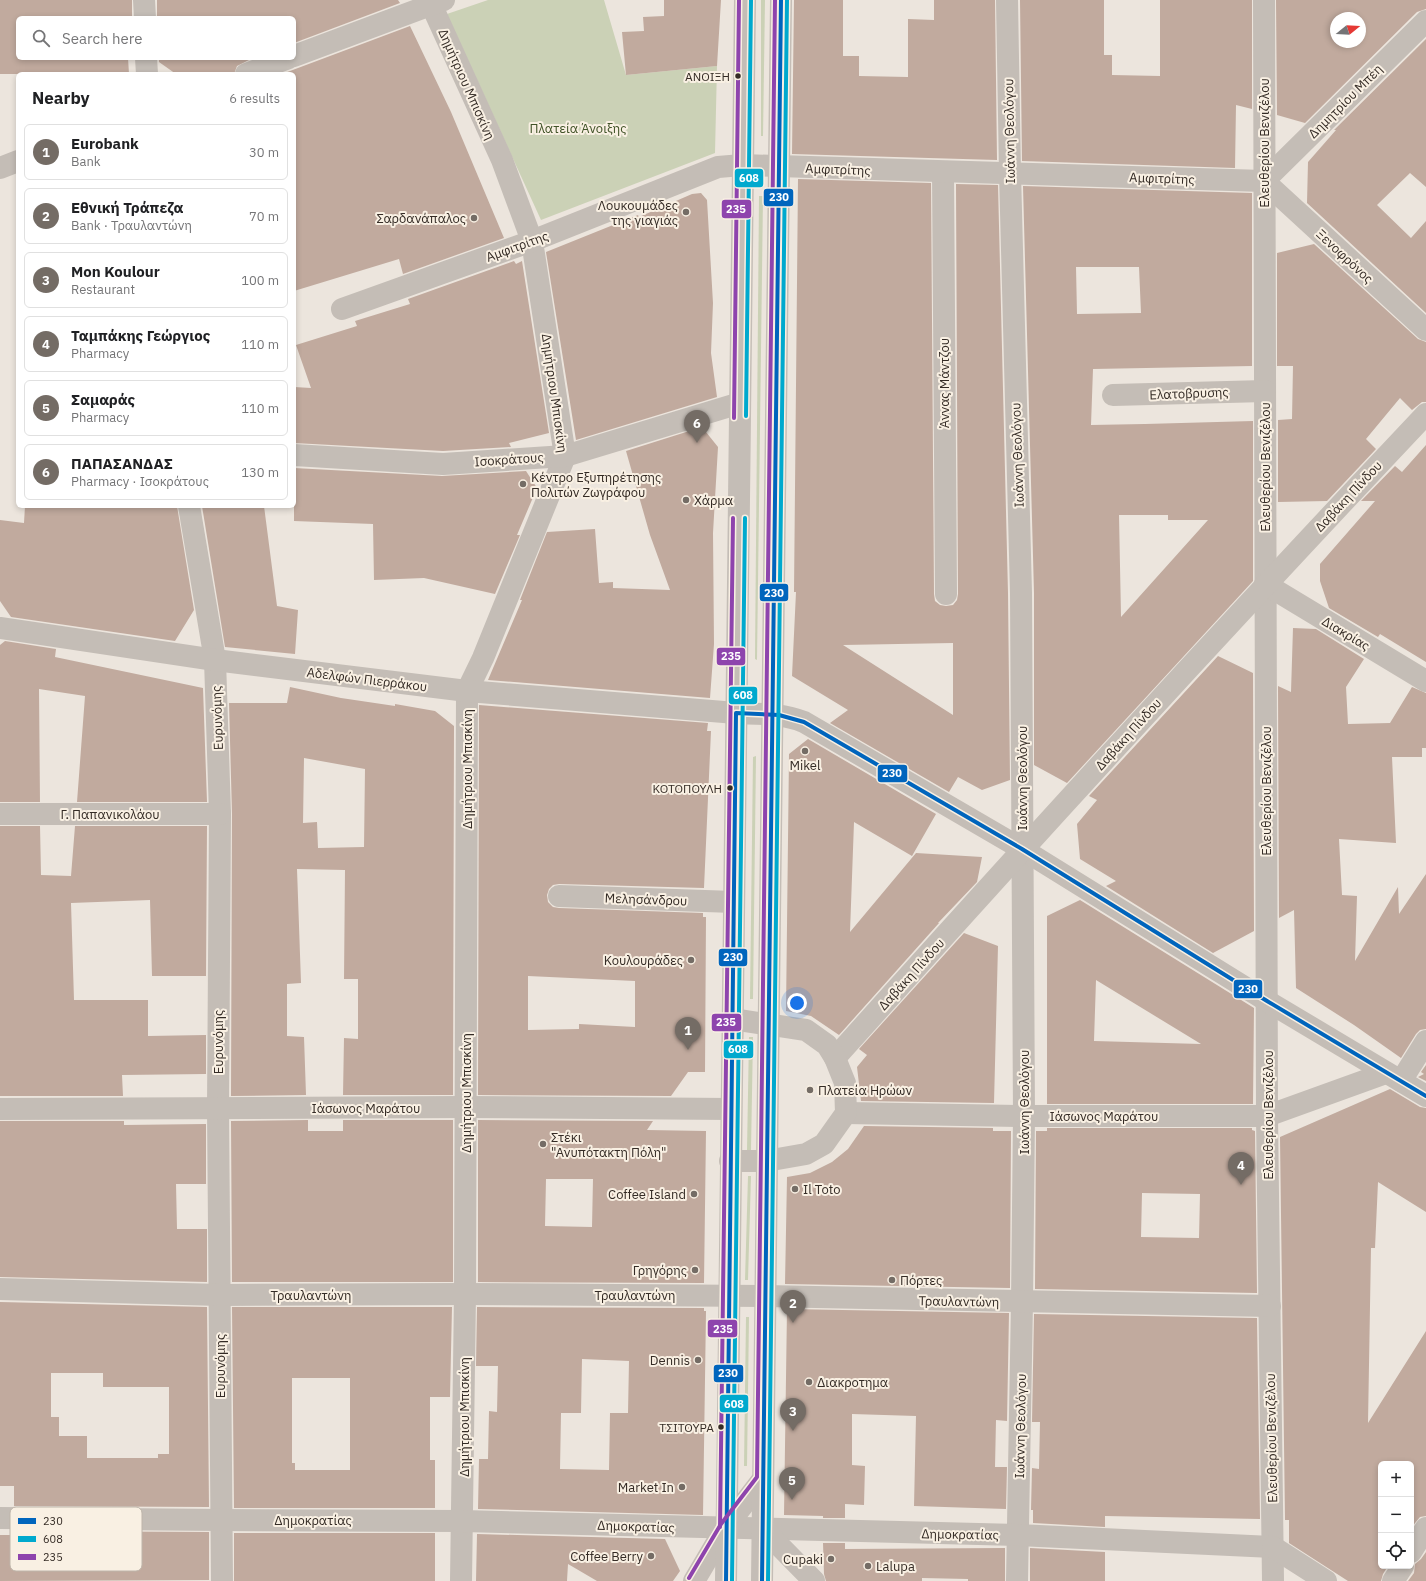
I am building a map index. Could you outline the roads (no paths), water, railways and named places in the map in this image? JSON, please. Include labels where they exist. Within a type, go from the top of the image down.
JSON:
[{"type":"street","points":[[144,0],[145,16]]},
{"type":"street","points":[[726,1581],[745,0]]},
{"type":"street","points":[[762,1581],[781,0]]},
{"type":"street","name":"Ιωάννη Θεολόγου","points":[[1007,0],[1021,593],[1024,1116],[1017,1581]]},
{"type":"street","name":"Ελευθερίου Βενιζέλου","points":[[1264,0],[1267,1116],[1273,1581]]},
{"type":"street","points":[[296,55],[436,1]]},
{"type":"street","name":"Δημήτριου Μπισκίνη","points":[[436,1],[502,160],[532,241],[565,456],[483,658],[467,691],[465,1294],[461,1581]]},
{"type":"street","name":"Δημητρίου Μπέη","points":[[1264,181],[1426,21]]},
{"type":"street","points":[[146,60],[147,72]]},
{"type":"street","points":[[251,72],[284,60]]},
{"type":"street","points":[[0,168],[16,162]]},
{"type":"street","name":"Αμφιτρίτης","points":[[342,309],[532,241],[718,167],[742,166],[1264,181]]},
{"type":"street","name":"Άννας Μάντζου","points":[[943,172],[946,594]]},
{"type":"street","name":"Ξενοφρόνος","points":[[1264,181],[1426,330]]},
{"type":"street","name":"Ελατοβρυσης","points":[[1113,395],[1265,391]]},
{"type":"street","name":"Ισοκράτους","points":[[296,456],[443,464],[565,456],[740,403]]},
{"type":"street","name":"Δαβάκη Πίνδου","points":[[835,1058],[1022,849],[1265,584],[1426,414]]},
{"type":"street","name":"Ευρυνόμης","points":[[189,508],[215,660],[220,814],[218,1109],[222,1581]]},
{"type":"street","name":"Διακρίας","points":[[1265,584],[1426,682]]},
{"type":"street","name":"Αδελφών Πιερράκου","points":[[0,628],[215,660],[467,691],[736,713],[791,716],[804,722],[1022,849],[1267,1001],[1426,1096]]},
{"type":"street","name":"Γ. Παπανικολάου","points":[[0,814],[220,814]]},
{"type":"street","name":"Μελησάνδρου","points":[[559,896],[734,902]]},
{"type":"street","points":[[730,1161],[766,1161],[806,1154],[824,1144],[846,1113],[845,1083],[835,1058],[827,1045],[806,1030],[769,1023],[732,1019]]},
{"type":"street","points":[[1394,1077],[1426,1040]]},
{"type":"street","name":"Ιάσωνος Μαράτου","points":[[846,1113],[1024,1116],[1267,1116],[1394,1077]]},
{"type":"street","name":"Ιάσωνος Μαράτου","points":[[0,1109],[466,1107],[731,1109]]},
{"type":"street","name":"Τραυλαντώνη","points":[[0,1289],[220,1295],[465,1294],[765,1296],[1270,1306]]},
{"type":"street","points":[[694,1581],[726,1528],[763,1479]]},
{"type":"street","name":"Δημοκρατίας","points":[[0,1518],[10,1518]]},
{"type":"street","name":"Δημοκρατίας","points":[[142,1519],[463,1520],[1018,1535],[1273,1546]]},
{"type":"street","points":[[1414,1547],[1426,1528]]},
{"type":"street","points":[[762,1529],[814,1581]]},
{"type":"street","points":[[1273,1546],[1326,1581]]},
{"type":"street","points":[[1393,1581],[1400,1569]]},
{"type":"place","name":"ΑΝΟΙΞΗ","points":[[738,76]]},
{"type":"place","name":"Λουκουμάδες της γιαγιάς","points":[[686,212]]},
{"type":"place","name":"Σαρδανάπαλος","points":[[474,218]]},
{"type":"place","name":"ΠΑΠΑΣΑΝΔΑΣ","points":[[697,443]]},
{"type":"place","name":"Κέντρο Εξυπηρέτησης Πολιτών Ζωγράφου","points":[[523,484]]},
{"type":"place","name":"Χάρμα","points":[[686,500]]},
{"type":"place","name":"Mikel","points":[[805,751]]},
{"type":"place","name":"ΚΟΤΟΠΟΥΛΗ","points":[[730,788]]},
{"type":"place","name":"Κουλουράδες","points":[[691,960]]},
{"type":"place","name":"Eurobank","points":[[688,1050]]},
{"type":"place","name":"Πλατεία Ηρώων","points":[[810,1090]]},
{"type":"place","name":"Στέκι \"Ανυπότακτη Πόλη\"","points":[[543,1144]]},
{"type":"place","name":"Ταμπάκης Γεώργιος","points":[[1241,1185]]},
{"type":"place","name":"Il Toto","points":[[795,1189]]},
{"type":"place","name":"Coffee Island","points":[[694,1194]]},
{"type":"place","name":"Γρηγόρης","points":[[695,1270]]},
{"type":"place","name":"Πόρτες","points":[[892,1280]]},
{"type":"place","name":"Εθνική Τράπεζα","points":[[793,1323]]},
{"type":"place","name":"Dennis","points":[[698,1360]]},
{"type":"place","name":"Διακροτημα","points":[[809,1382]]},
{"type":"place","name":"ΤΣΙΤΟΥΡΑ","points":[[721,1427]]},
{"type":"place","name":"Mon Koulour","points":[[793,1431]]},
{"type":"place","name":"Market In","points":[[682,1487]]},
{"type":"place","name":"Σαμαράς","points":[[792,1500]]},
{"type":"place","name":"Coffee Berry","points":[[651,1556]]},
{"type":"place","name":"Cupaki","points":[[831,1559]]},
{"type":"place","name":"Lalupa","points":[[868,1566]]},
{"type":"park label","name":"Πλατεία Άνοιξης","points":[[578,128]]}]
